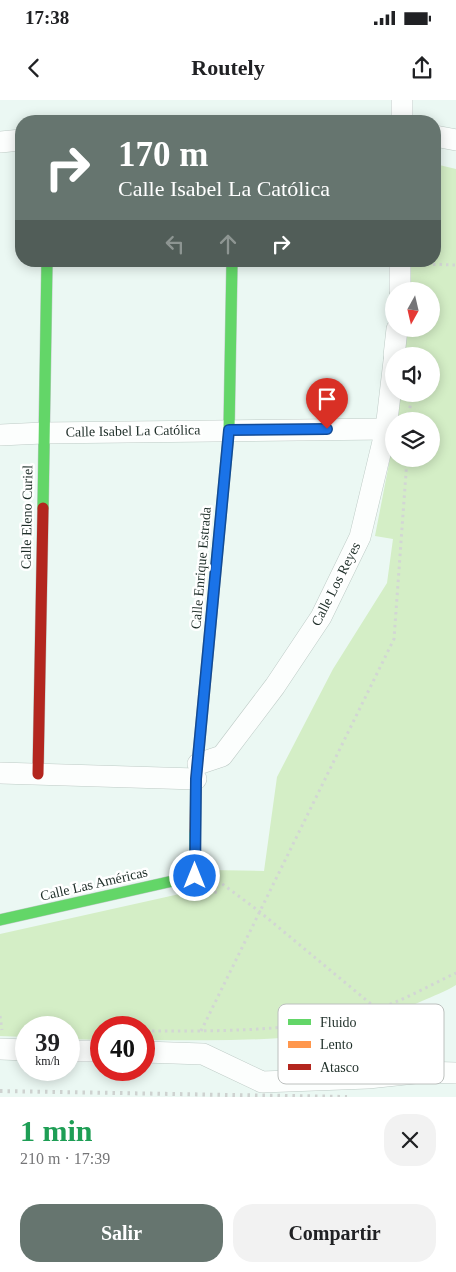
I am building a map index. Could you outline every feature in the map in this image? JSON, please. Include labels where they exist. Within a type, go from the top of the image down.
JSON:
[{"type":"street","points":[[402,100],[402,115]]},
{"type":"street","points":[[441,137],[456,140]]},
{"type":"street","points":[[0,142],[15,141]]},
{"type":"street","name":"Calle Eleno Curiel","points":[[38,774],[47,267]]},
{"type":"street","name":"Calle Enrique Estrada","points":[[195,876],[197,772],[229,430],[232,267]]},
{"type":"street","points":[[400,267],[400,282]]},
{"type":"street","name":"Calle Isabel La Católica","points":[[0,435],[385,429]]},
{"type":"street","name":"Calle Los Reyes","points":[[197,772],[222,756],[275,686],[321,617],[360,537],[385,433]]},
{"type":"street","points":[[0,773],[197,772]]},
{"type":"street","name":"Calle Las Américas","points":[[0,920],[195,876]]},
{"type":"street","points":[[0,1049],[15,1050]]},
{"type":"street","points":[[155,1052],[203,1054],[262,1082],[278,1081]]},
{"type":"path","points":[[441,264],[456,265]]},
{"type":"path","points":[[420,267],[420,272]]},
{"type":"path","points":[[201,1031],[394,639],[406,467]]},
{"type":"path","points":[[195,876],[216,879],[260,912],[371,1004]]},
{"type":"path","points":[[388,1004],[456,973]]},
{"type":"path","points":[[0,1016],[1,1030],[10,1030]]},
{"type":"path","points":[[155,1031],[230,1031],[278,1026]]},
{"type":"green space","points":[[441,165],[456,169],[456,985],[416,1004],[278,1004],[278,1038],[155,1040],[155,1016],[90,1016],[90,1040],[80,1039],[80,1016],[15,1016],[15,1037],[0,1036],[0,934],[211,887],[210,870],[264,871],[277,777],[333,669],[387,583],[393,539],[375,536],[388,467],[440,467],[440,412],[397,412],[398,402],[440,402],[440,347],[404,347],[406,338],[440,338],[440,282],[410,282],[411,267],[441,267]]},
{"type":"railway","points":[[0,1091],[347,1097]]},
{"type":"traffic: fast","points":[[43,508],[47,267]]},
{"type":"traffic: fast","points":[[217,557],[229,430],[232,267]]},
{"type":"traffic: fast","points":[[0,920],[195,876],[195,831]]},
{"type":"traffic: slow","points":[[195,831],[196,779],[217,557]]},
{"type":"traffic: jam","points":[[38,774],[43,508]]},
{"type":"route","points":[[195,876],[196,779],[229,430],[327,429]]}]
